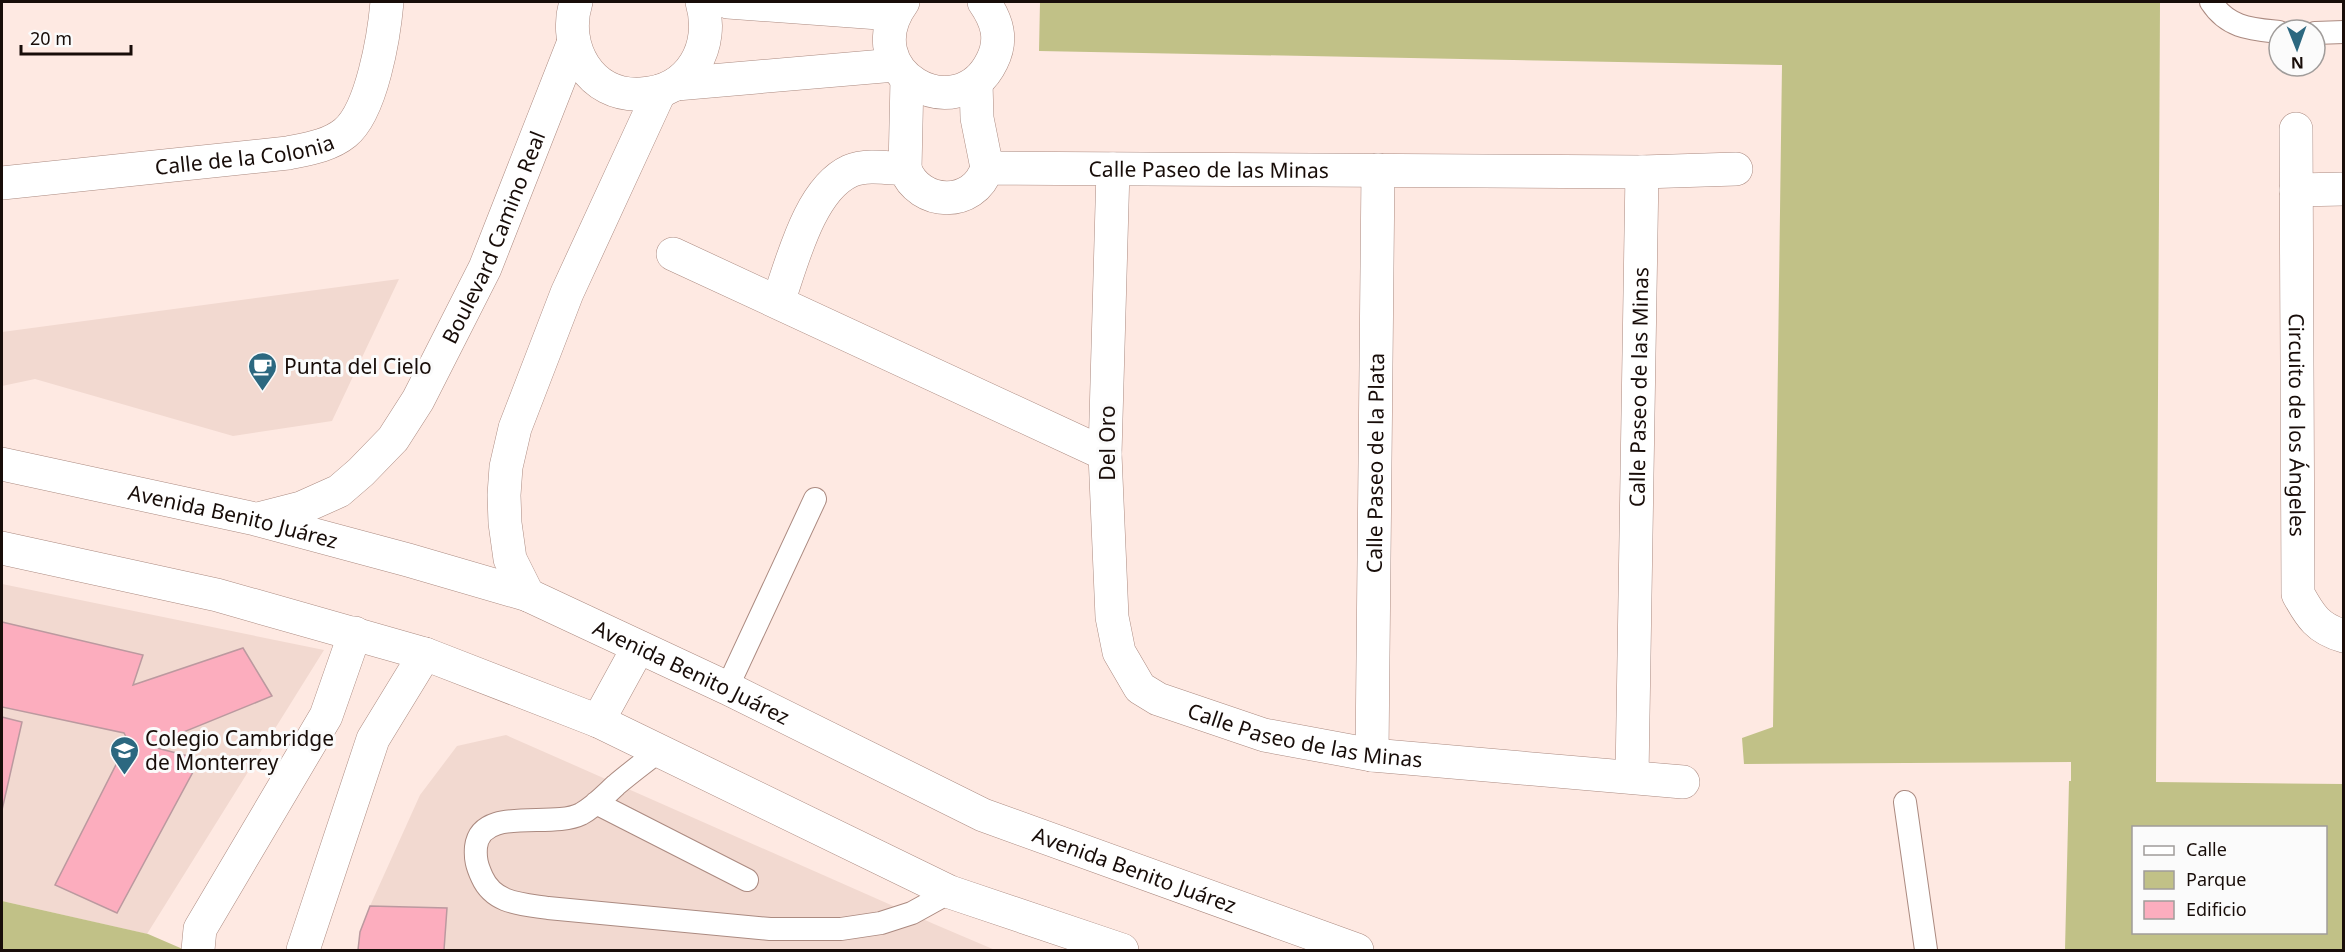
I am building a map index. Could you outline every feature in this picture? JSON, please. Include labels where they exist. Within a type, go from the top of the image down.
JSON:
[{"type":"street","name":"Calle de la Colonia","points":[[2,183],[288,153],[325,145],[345,133],[362,112],[372,84],[387,2]]},
{"type":"street","points":[[576,2],[571,28],[573,44],[580,61],[591,75],[606,86],[623,93],[641,94],[668,87],[901,72]]},
{"type":"street","points":[[528,595],[510,559],[505,523],[506,467],[515,428],[567,293],[668,87],[691,71],[701,55],[707,37],[707,18],[702,2]]},
{"type":"street","points":[[728,2],[898,8],[889,31],[889,49],[901,72],[922,89],[940,93],[958,91],[976,83],[988,70],[996,53],[999,35],[994,17],[984,2]]},
{"type":"street","name":"Boulevard Camino Real","points":[[255,519],[301,508],[339,491],[393,440],[418,400],[485,268],[573,44]]},
{"type":"street","points":[[901,72],[905,169],[908,178],[918,189],[932,197],[945,199],[961,196],[973,189],[984,179],[987,168],[977,118],[976,83]]},
{"type":"street","name":"Circuito de los Ángeles","points":[[2296,129],[2298,594],[2316,622],[2329,632],[2343,636]]},
{"type":"street","points":[[778,302],[804,229],[823,194],[849,171],[861,168],[905,169]]},
{"type":"street","name":"Calle Paseo de las Minas","points":[[987,168],[1642,172],[1632,777],[1372,755],[1264,735],[1158,699]]},
{"type":"street","name":"Del Oro","points":[[1113,169],[1105,454],[1112,617],[1119,652],[1140,688],[1158,699]]},
{"type":"street","points":[[1642,172],[1736,169]]},
{"type":"street","name":"Calle Paseo de la Plata","points":[[1372,755],[1378,170]]},
{"type":"street","points":[[2296,190],[2343,189]]},
{"type":"street","points":[[673,254],[1105,454]]},
{"type":"street","name":"Avenida Benito Juárez","points":[[2,464],[255,519],[528,595],[727,688],[983,815],[1357,951]]},
{"type":"street","points":[[2,548],[217,595],[425,654],[598,721],[950,892],[1122,951]]},
{"type":"street","points":[[198,951],[200,929],[326,716],[355,633]]},
{"type":"street","points":[[598,721],[638,648]]},
{"type":"street","points":[[303,951],[373,739],[425,654]]},
{"type":"street","points":[[1632,777],[1683,782]]},
{"type":"lane","points":[[2211,2],[2219,14],[2237,24],[2267,30]]},
{"type":"lane","points":[[2327,33],[2343,32]]},
{"type":"lane","points":[[727,688],[815,499]]},
{"type":"lane","points":[[659,751],[597,803],[580,814],[547,820],[512,820],[495,823],[482,831],[477,839],[475,859],[487,888],[497,897],[512,902],[548,908],[770,929],[841,929],[881,923],[912,913],[950,892]]},
{"type":"lane","points":[[1905,802],[1926,951]]},
{"type":"lane","points":[[597,803],[747,880]]},
{"type":"shaded area","points":[[399,279],[332,421],[233,436],[35,379],[2,386],[2,332]]},
{"type":"shaded area","name":"Colegio Cambridge de Monterrey","points":[[2,584],[324,650],[147,934],[2,901]]},
{"type":"shaded area","points":[[506,735],[995,950],[358,950],[360,932],[370,906],[420,795],[457,746]]},
{"type":"green space","points":[[1040,2],[2160,2],[2156,782],[2343,784],[2343,950],[2065,950],[2071,762],[1744,764],[1742,738],[1773,727],[1782,65],[1039,51]]},
{"type":"green space","points":[[2,901],[148,934],[185,950],[2,950]]},
{"type":"building","points":[[2,622],[143,655],[133,685],[243,648],[272,696],[149,746],[200,759],[117,913],[55,885],[128,741],[124,733],[2,707]]},
{"type":"building","points":[[2,717],[22,722],[2,810]]},
{"type":"building","points":[[370,906],[447,908],[444,950],[358,950],[360,932]]},
{"type":"place","name":"Punta del Cielo","points":[[263,392]]},
{"type":"place","name":"Colegio Cambridge de Monterrey","points":[[124,776]]}]
